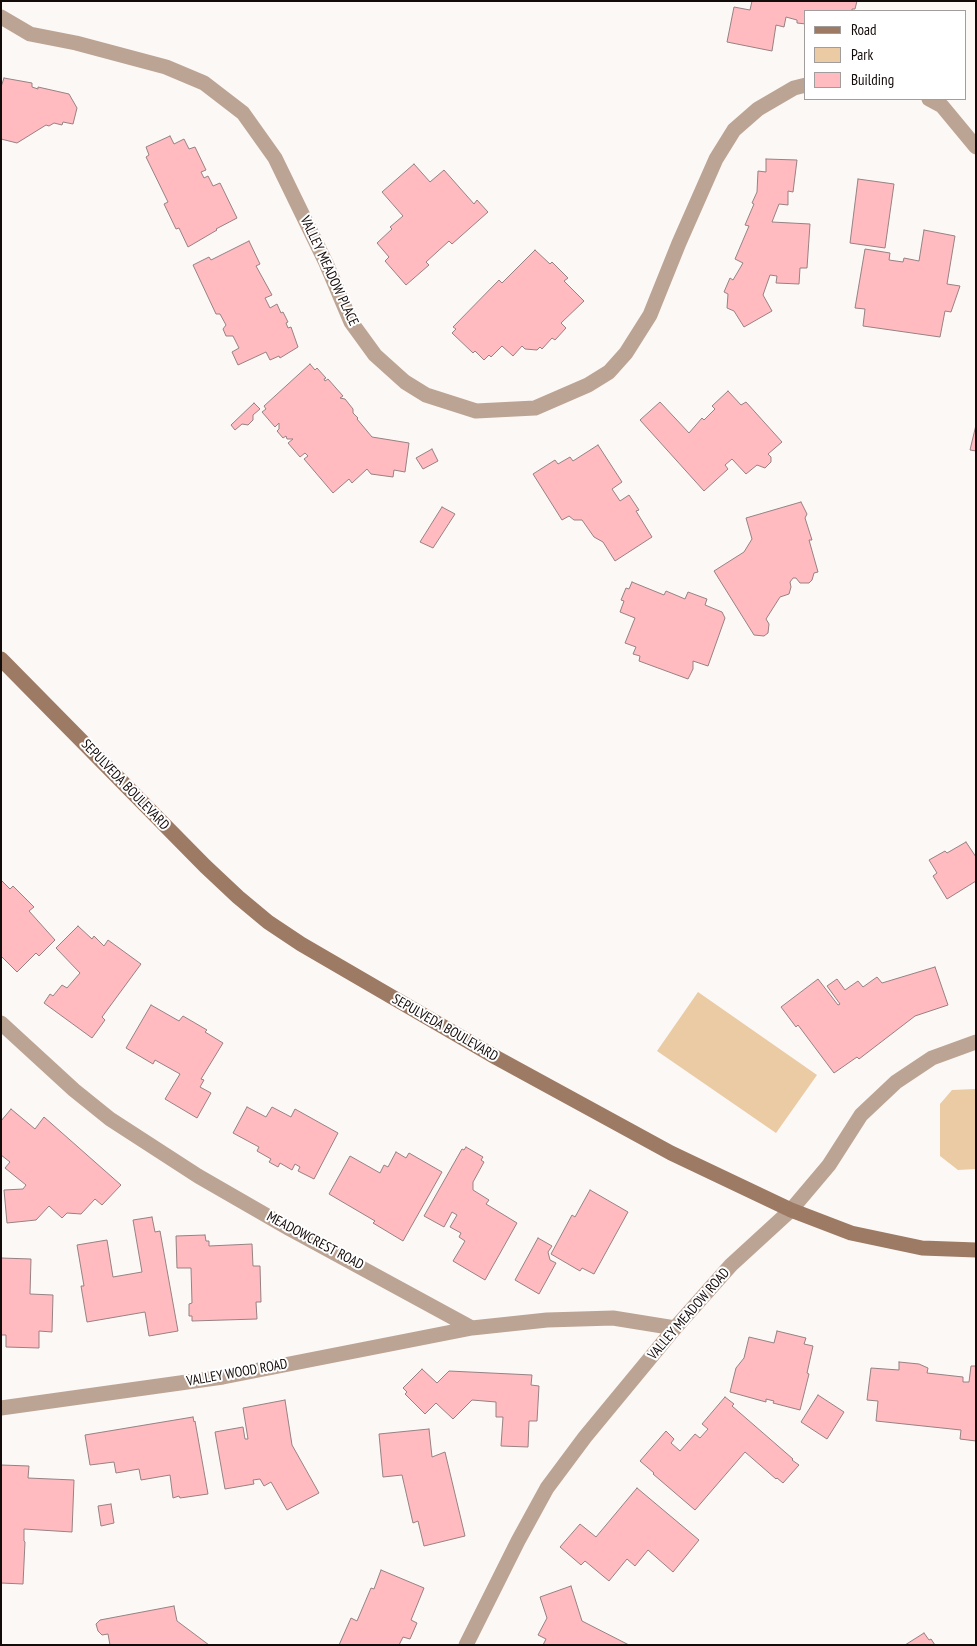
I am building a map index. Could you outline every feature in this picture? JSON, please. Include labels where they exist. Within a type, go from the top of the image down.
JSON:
[{"type":"main road","name":"SEPULVEDA BOULEVARD","points":[[1,659],[205,866],[268,922],[301,944],[505,1063],[672,1153],[791,1210],[851,1233],[922,1248],[976,1250]]},
{"type":"street","name":"VALLEY MEADOW PLACE","points":[[1,18],[30,34],[166,67],[204,83],[243,113],[275,158],[326,263],[351,322],[374,355],[405,382],[426,394],[476,410],[535,408],[588,385],[609,372],[626,353],[650,314],[713,167],[734,130],[758,109],[794,88],[804,86]]},
{"type":"street","points":[[931,100],[942,106],[976,147]]},
{"type":"street","name":"MEADOWCREST ROAD","points":[[1,1023],[74,1090],[110,1119],[198,1176],[472,1328]]},
{"type":"street","name":"VALLEY MEADOW ROAD","points":[[466,1645],[518,1541],[548,1488],[585,1437],[675,1328],[731,1265],[791,1210],[829,1165],[861,1116],[896,1082],[932,1058],[976,1042]]},
{"type":"street","points":[[472,1328],[547,1320],[613,1318],[675,1328]]},
{"type":"street","name":"VALLEY WOOD ROAD","points":[[1,1408],[223,1377],[472,1328]]},
{"type":"green space","points":[[698,992],[817,1075],[776,1133],[657,1051]]},
{"type":"green space","points":[[976,1089],[976,1169],[958,1170],[940,1156],[940,1104],[952,1090]]},
{"type":"building","points":[[752,1],[857,1],[855,9],[852,10],[804,10],[804,24],[797,23],[797,20],[786,17],[784,27],[776,25],[772,51],[727,42],[734,7],[750,10]]},
{"type":"building","points":[[4,78],[32,83],[32,87],[38,89],[38,87],[69,94],[77,108],[73,124],[63,122],[62,125],[54,123],[49,126],[46,125],[17,143],[1,139],[1,87]]},
{"type":"building","points":[[170,136],[174,144],[184,139],[189,149],[195,147],[206,170],[201,172],[204,178],[208,176],[213,186],[220,183],[237,218],[188,247],[179,228],[176,229],[164,204],[168,202],[146,157],[149,155],[146,147]]},
{"type":"building","points":[[766,159],[797,160],[793,192],[788,191],[788,205],[779,204],[772,222],[810,224],[807,268],[800,268],[799,284],[776,283],[777,276],[770,275],[763,295],[772,311],[744,327],[734,311],[727,308],[728,294],[724,292],[730,278],[733,280],[743,263],[735,259],[749,226],[745,225],[757,192],[758,171],[766,172]]},
{"type":"building","points":[[414,164],[430,182],[444,170],[474,204],[477,200],[488,212],[452,244],[449,241],[426,262],[429,265],[406,285],[385,261],[389,257],[377,243],[392,229],[390,227],[403,216],[382,192]]},
{"type":"building","points":[[858,179],[894,184],[885,248],[850,243]]},
{"type":"building","points":[[924,230],[955,236],[947,284],[960,286],[951,312],[945,311],[940,337],[863,326],[865,309],[855,308],[865,249],[890,253],[889,260],[903,262],[904,258],[919,261]]},
{"type":"building","points":[[249,241],[260,264],[256,266],[272,295],[265,298],[270,308],[277,304],[281,313],[283,312],[288,322],[286,323],[288,328],[291,327],[298,347],[280,358],[279,356],[270,360],[266,352],[238,365],[232,352],[239,348],[233,336],[226,336],[223,329],[226,325],[220,314],[216,314],[193,265],[209,257],[211,260]]},
{"type":"building","points":[[535,250],[550,264],[552,262],[568,278],[564,281],[584,301],[561,323],[566,328],[555,340],[552,338],[542,349],[540,347],[537,350],[525,349],[522,346],[513,356],[502,346],[491,357],[489,355],[484,360],[475,351],[473,353],[452,333],[456,329],[453,327],[499,280],[502,283]]},
{"type":"building","points":[[310,364],[315,370],[317,368],[326,378],[324,379],[325,381],[328,379],[343,396],[340,398],[345,399],[353,409],[357,419],[372,437],[409,443],[405,472],[394,470],[393,477],[371,474],[367,469],[352,483],[349,479],[333,493],[304,459],[308,456],[305,453],[300,457],[288,443],[293,439],[287,439],[286,436],[283,438],[277,431],[279,423],[275,427],[262,412],[266,409],[264,406]]},
{"type":"building","points":[[728,391],[741,405],[746,402],[782,442],[768,454],[771,457],[771,462],[765,468],[757,465],[746,474],[732,459],[725,465],[728,469],[704,491],[640,420],[660,402],[689,433],[702,418],[704,420],[715,409],[712,406]]},
{"type":"building","points":[[254,403],[260,409],[253,415],[253,420],[248,425],[242,424],[235,430],[231,425]]},
{"type":"building","points":[[976,425],[976,451],[970,450]]},
{"type":"building","points":[[598,445],[622,482],[612,489],[620,501],[629,495],[639,510],[636,511],[652,537],[615,561],[603,542],[594,537],[582,520],[574,520],[569,516],[562,520],[533,474],[555,460],[558,464],[570,457],[573,461]]},
{"type":"building","points":[[432,449],[438,461],[423,469],[416,458]]},
{"type":"building","points":[[801,502],[807,514],[805,518],[812,540],[809,540],[818,572],[814,573],[809,583],[800,583],[796,578],[793,578],[790,582],[789,594],[780,597],[766,619],[769,624],[768,633],[764,636],[754,635],[714,571],[744,552],[752,539],[746,518]]},
{"type":"building","points":[[442,507],[455,514],[433,548],[420,542]]},
{"type":"building","points":[[632,582],[664,595],[666,591],[685,599],[688,592],[707,599],[705,605],[722,612],[725,618],[708,666],[693,661],[693,669],[688,679],[639,661],[640,656],[633,654],[636,647],[625,643],[635,618],[620,612],[624,601],[621,600],[626,588],[629,589]]},
{"type":"building","points":[[966,842],[976,857],[976,881],[947,899],[933,876],[937,873],[929,860],[945,851],[947,853]]},
{"type":"building","points":[[1,880],[10,889],[13,886],[34,907],[29,911],[55,940],[39,956],[36,953],[17,972],[1,956]]},
{"type":"building","points":[[78,926],[92,939],[94,936],[104,946],[108,940],[141,964],[102,1017],[105,1020],[92,1038],[44,1003],[50,994],[53,996],[62,985],[67,988],[80,973],[56,948]]},
{"type":"building","points":[[935,967],[948,1005],[915,1016],[859,1059],[857,1057],[834,1073],[798,1025],[796,1027],[781,1007],[818,979],[838,1005],[840,1004],[827,986],[837,979],[845,990],[858,981],[863,987],[877,977],[882,983]]},
{"type":"building","points":[[151,1005],[179,1021],[183,1016],[207,1030],[205,1032],[223,1043],[201,1079],[204,1080],[200,1087],[211,1093],[197,1118],[165,1099],[180,1074],[155,1060],[153,1064],[126,1048]]},
{"type":"building","points":[[247,1107],[266,1117],[272,1107],[291,1117],[295,1109],[338,1133],[314,1179],[298,1171],[300,1167],[295,1164],[292,1170],[280,1163],[278,1167],[269,1162],[271,1159],[257,1151],[259,1147],[233,1133]]},
{"type":"building","points":[[11,1109],[35,1129],[44,1117],[121,1185],[102,1205],[95,1199],[81,1214],[67,1213],[62,1218],[49,1206],[36,1220],[7,1223],[4,1190],[23,1189],[26,1185],[5,1168],[10,1162],[1,1155],[1,1121]]},
{"type":"building","points":[[466,1147],[483,1157],[481,1160],[484,1162],[473,1182],[473,1190],[489,1200],[486,1204],[517,1223],[485,1280],[453,1261],[465,1241],[459,1237],[461,1233],[450,1227],[457,1215],[452,1212],[444,1227],[424,1216],[462,1149],[464,1150]]},
{"type":"building","points":[[396,1152],[406,1158],[409,1153],[442,1172],[403,1241],[373,1223],[375,1221],[329,1194],[350,1156],[380,1173],[384,1165],[388,1167]]},
{"type":"building","points":[[590,1190],[628,1212],[594,1274],[582,1268],[580,1271],[551,1254],[572,1215],[575,1217]]},
{"type":"building","points":[[152,1217],[155,1232],[160,1231],[178,1331],[149,1336],[145,1312],[87,1322],[81,1286],[84,1286],[77,1245],[107,1240],[113,1277],[142,1272],[133,1220]]},
{"type":"building","points":[[205,1235],[206,1241],[209,1241],[209,1246],[252,1244],[253,1266],[260,1266],[261,1302],[256,1302],[257,1319],[192,1321],[192,1316],[189,1316],[189,1304],[192,1303],[191,1268],[177,1268],[176,1236]]},
{"type":"building","points":[[538,1238],[552,1246],[548,1252],[550,1260],[556,1263],[539,1294],[515,1280]]},
{"type":"building","points":[[1,1258],[31,1259],[30,1294],[53,1295],[52,1332],[39,1331],[39,1348],[6,1347],[6,1335],[1,1335]]},
{"type":"building","points":[[777,1331],[806,1338],[804,1344],[813,1346],[807,1373],[809,1374],[800,1410],[773,1403],[774,1401],[766,1399],[766,1402],[730,1392],[736,1368],[744,1358],[749,1337],[774,1343]]},
{"type":"building","points":[[899,1362],[919,1364],[928,1368],[927,1373],[963,1377],[963,1382],[969,1382],[971,1366],[976,1366],[976,1441],[960,1439],[961,1430],[876,1421],[878,1401],[867,1400],[871,1368],[899,1370]]},
{"type":"building","points":[[422,1369],[437,1383],[449,1371],[532,1375],[531,1385],[539,1386],[537,1421],[529,1421],[528,1447],[501,1446],[503,1417],[496,1417],[496,1402],[472,1400],[453,1419],[436,1403],[425,1414],[405,1394],[407,1392],[403,1388]]},
{"type":"building","points":[[818,1395],[844,1412],[827,1439],[801,1422]]},
{"type":"building","points":[[725,1397],[734,1404],[732,1406],[799,1465],[783,1483],[745,1452],[695,1510],[640,1461],[666,1431],[674,1439],[671,1443],[680,1451],[695,1434],[700,1438],[708,1429],[702,1424]]},
{"type":"building","points":[[285,1400],[292,1445],[319,1493],[287,1510],[271,1482],[264,1486],[260,1479],[253,1480],[254,1484],[225,1489],[215,1432],[243,1427],[245,1439],[248,1439],[243,1408]]},
{"type":"building","points":[[193,1417],[208,1494],[173,1498],[170,1475],[141,1480],[139,1469],[116,1473],[114,1462],[90,1465],[85,1435]]},
{"type":"building","points":[[429,1429],[432,1457],[445,1452],[465,1536],[424,1546],[418,1521],[413,1523],[402,1475],[383,1477],[379,1434]]},
{"type":"building","points":[[1,1465],[29,1466],[28,1478],[74,1480],[72,1532],[24,1529],[23,1584],[1,1583]]},
{"type":"building","points":[[637,1488],[699,1540],[673,1572],[648,1550],[635,1566],[627,1559],[609,1581],[585,1561],[581,1565],[560,1547],[580,1524],[596,1537]]},
{"type":"building","points":[[111,1504],[114,1523],[101,1526],[98,1506]]},
{"type":"building","points":[[381,1570],[424,1588],[411,1620],[417,1623],[410,1639],[403,1637],[399,1645],[339,1645],[351,1618],[357,1621],[371,1588],[374,1589]]},
{"type":"building","points":[[571,1586],[582,1621],[629,1645],[543,1645],[546,1639],[538,1635],[547,1618],[540,1597]]},
{"type":"building","points":[[174,1606],[177,1621],[209,1645],[110,1645],[108,1634],[102,1635],[98,1631],[96,1624],[100,1620]]},
{"type":"building","points":[[924,1633],[935,1645],[905,1645]]}]
